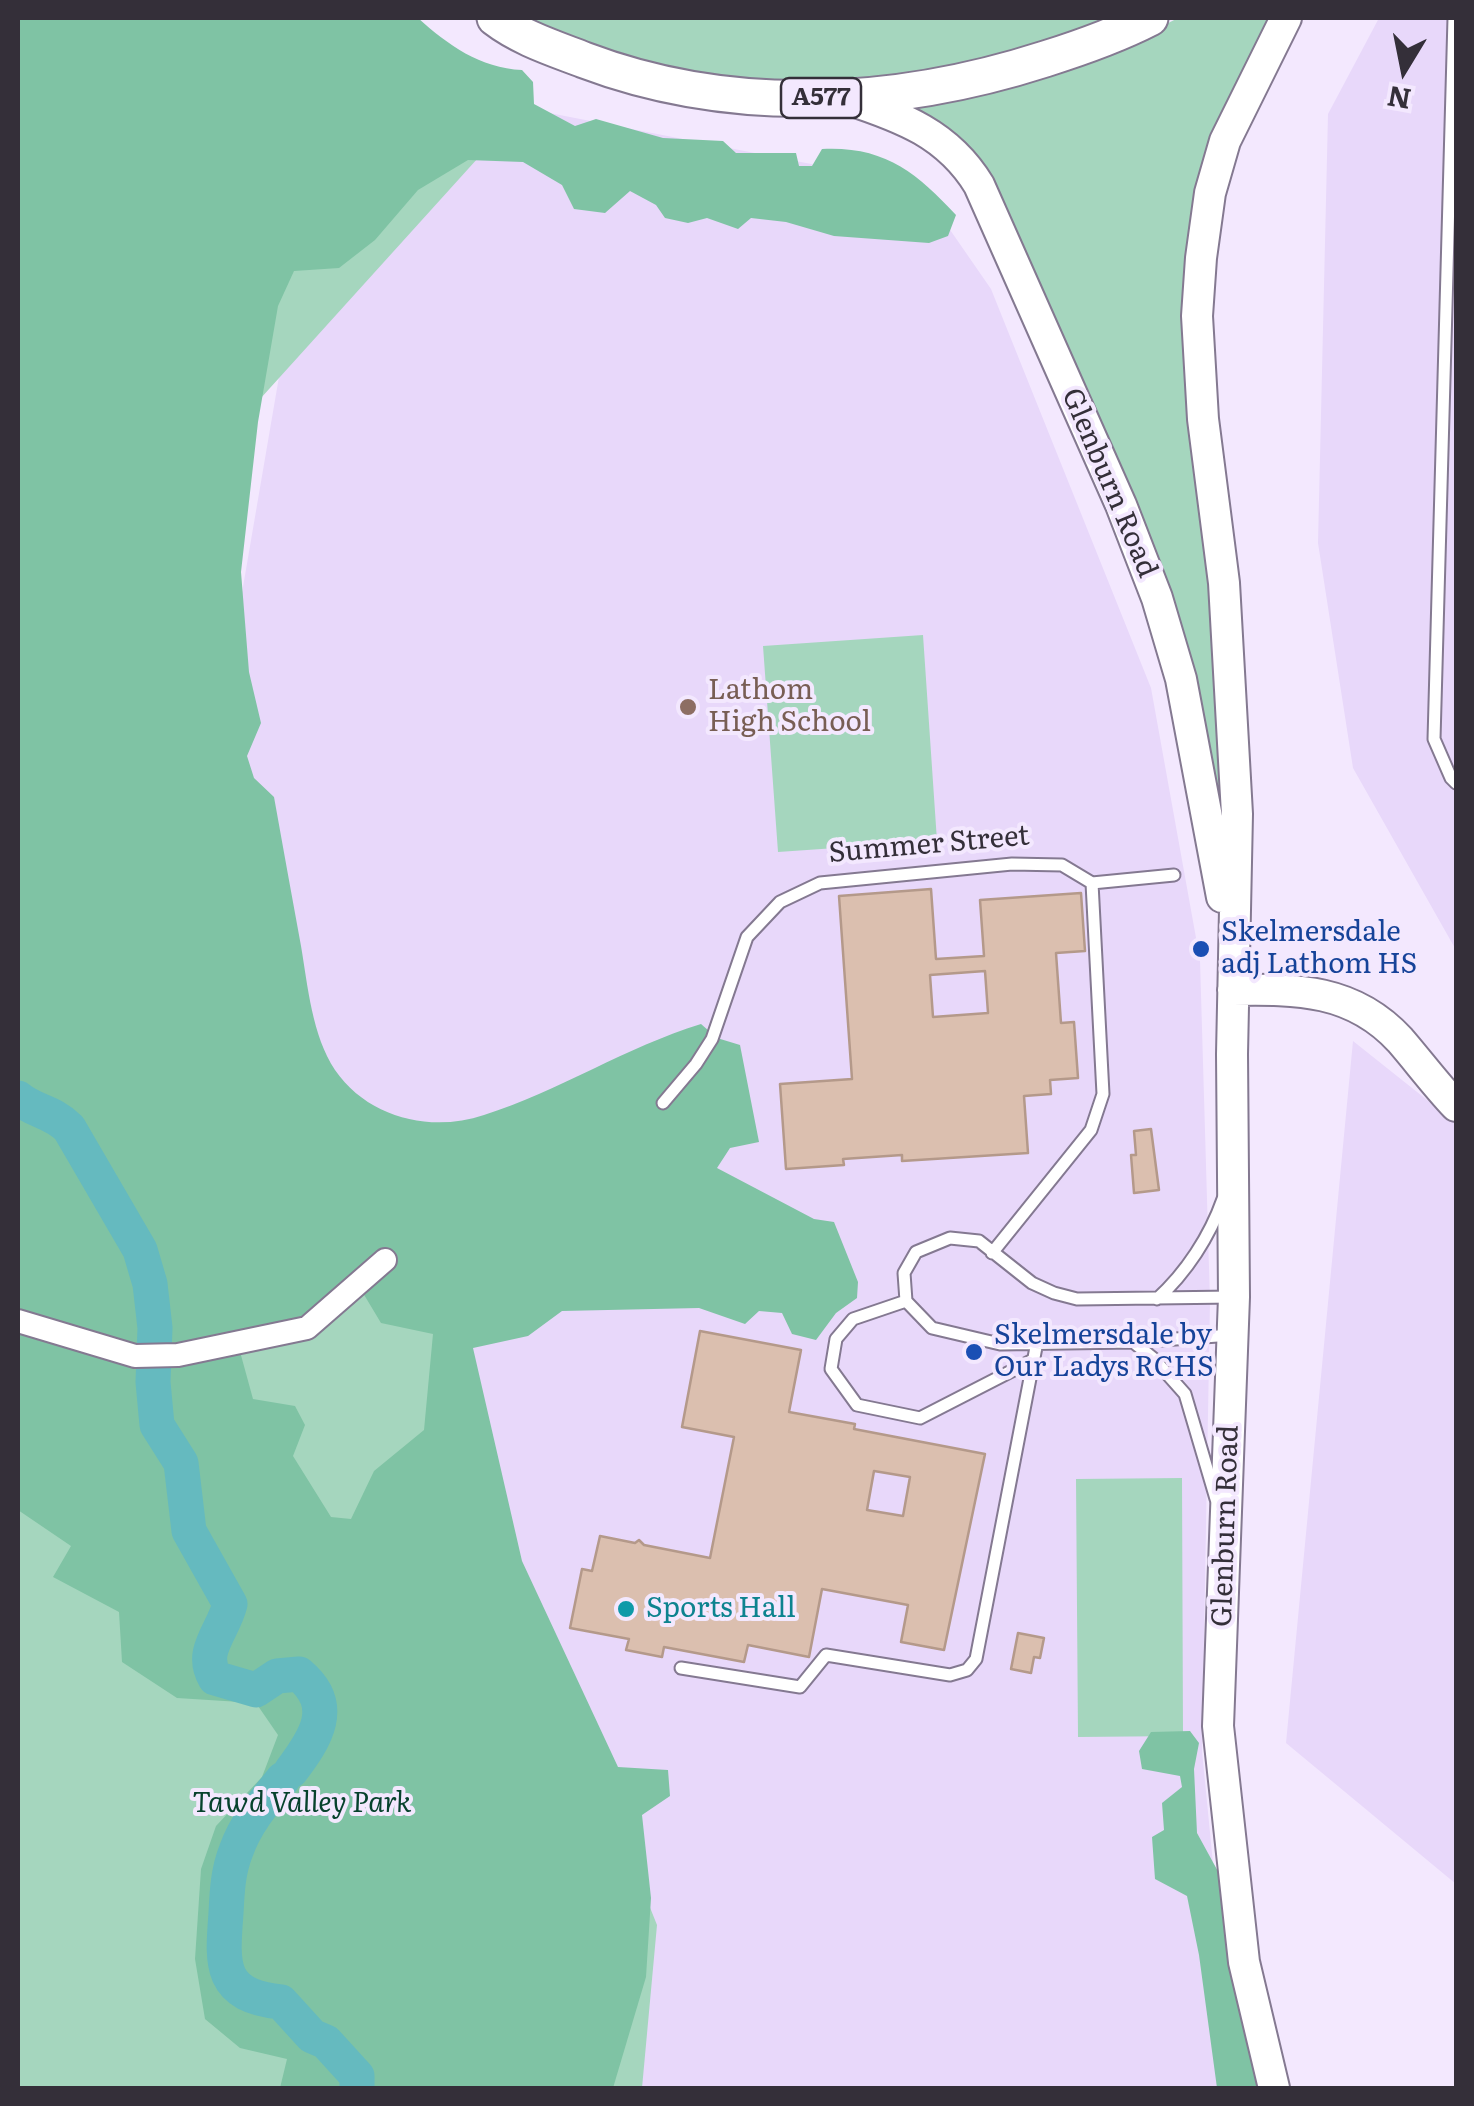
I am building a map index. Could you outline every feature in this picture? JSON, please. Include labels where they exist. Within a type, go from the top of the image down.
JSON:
[{"type":"main road","name":"A577","points":[[495,18],[542,44],[654,82],[712,94],[778,100],[928,89],[1006,72],[1078,49],[1150,18]]},
{"type":"street","name":"Glenburn Road","points":[[1274,2088],[1244,1962],[1218,1726],[1234,1297],[1237,814],[1224,583],[1204,418],[1197,316],[1200,258],[1210,193],[1225,141],[1286,18]]},
{"type":"street","name":"Glenburn Road","points":[[842,98],[925,128],[949,146],[966,163],[1001,231],[1122,505],[1156,598],[1180,679],[1234,959]]},
{"type":"street","points":[[1233,990],[1296,989],[1332,996],[1372,1016],[1398,1038],[1456,1106]]},
{"type":"street","points":[[18,1321],[135,1356],[178,1355],[307,1328],[386,1260]]},
{"type":"lane","points":[[1454,18],[1434,739],[1450,778],[1456,783]]},
{"type":"lane","name":"Summer Street","points":[[664,1102],[712,1039],[746,937],[780,902],[820,883],[1012,864],[1062,866],[1092,883]]},
{"type":"lane","points":[[992,1253],[1062,1162],[1092,1130],[1103,1094],[1092,883],[1174,876]]},
{"type":"lane","points":[[1157,1299],[1174,1283],[1201,1243],[1218,1212],[1234,1165]]},
{"type":"lane","points":[[1232,1335],[1132,1342],[1000,1344],[932,1328],[906,1301],[904,1273],[916,1252],[950,1238],[979,1241],[1032,1282],[1054,1294],[1077,1299],[1234,1297]]},
{"type":"lane","points":[[906,1301],[853,1319],[836,1339],[831,1370],[857,1406],[920,1418],[1034,1360]]},
{"type":"lane","points":[[680,1668],[800,1687],[826,1655],[950,1675],[967,1670],[976,1659],[1037,1342]]},
{"type":"lane","points":[[1132,1342],[1153,1358],[1186,1394],[1226,1532]]},
{"type":"shaded area","points":[[1379,18],[1456,18],[1456,950],[1353,768],[1318,543],[1328,114]]},
{"type":"shaded area","name":"Lathom High School","points":[[493,102],[919,185],[991,289],[1151,688],[1200,960],[1210,1302],[1202,1751],[1235,2088],[617,2088],[341,1162],[219,727],[299,260]]},
{"type":"shaded area","points":[[1353,1041],[1456,1123],[1456,1884],[1286,1743]]},
{"type":"green space","name":"Tawd Valley Park","points":[[18,18],[478,158],[251,409],[219,727],[253,907],[443,1304],[512,1562],[657,1925],[642,2088],[18,2088]]},
{"type":"green space","name":"Tawd Valley Park","points":[[18,18],[418,18],[479,60],[522,70],[533,82],[534,104],[575,126],[596,119],[663,138],[723,141],[736,153],[796,153],[799,166],[812,166],[822,149],[844,149],[881,157],[912,174],[956,215],[948,236],[929,243],[834,236],[786,222],[751,218],[738,229],[707,218],[688,223],[665,218],[656,205],[630,191],[605,213],[574,209],[562,185],[523,162],[468,160],[418,190],[375,240],[339,268],[294,271],[278,306],[258,422],[241,572],[249,672],[261,723],[247,756],[254,778],[274,797],[312,1010],[321,1042],[335,1070],[365,1100],[383,1110],[422,1121],[464,1120],[512,1105],[701,1024],[717,1038],[740,1045],[759,1142],[730,1148],[717,1168],[814,1219],[834,1222],[858,1282],[857,1298],[836,1313],[816,1340],[792,1334],[782,1313],[759,1311],[745,1324],[699,1308],[562,1311],[528,1336],[473,1348],[522,1561],[618,1767],[668,1770],[670,1796],[642,1815],[651,1898],[646,1977],[613,2088],[280,2088],[287,2059],[240,2048],[205,2019],[195,1959],[201,1869],[216,1826],[262,1777],[278,1735],[256,1703],[177,1698],[122,1662],[119,1612],[53,1577],[71,1546],[18,1510]],"holes":[[[357,1283],[381,1323],[433,1334],[424,1430],[374,1471],[351,1519],[331,1517],[293,1456],[305,1425],[295,1406],[253,1399],[236,1337],[310,1319]]]},
{"type":"green space","points":[[515,18],[1119,18],[1006,59],[847,84],[741,80],[642,64]]},
{"type":"green space","points":[[1178,18],[1272,18],[1210,155],[1209,570],[1223,810],[1219,811],[999,204],[909,109],[910,105],[1141,37]]},
{"type":"green space","points":[[923,635],[937,841],[778,852],[763,646]]},
{"type":"green space","points":[[1182,1478],[1183,1736],[1078,1737],[1076,1479]]},
{"type":"green space","points":[[1190,1731],[1199,1743],[1194,1769],[1197,1833],[1226,1886],[1263,2088],[1217,2088],[1187,1896],[1155,1879],[1152,1837],[1164,1830],[1162,1803],[1182,1787],[1180,1776],[1142,1769],[1139,1751],[1151,1732]]},
{"type":"building","points":[[931,889],[936,959],[984,956],[980,900],[1081,893],[1085,951],[1056,953],[1061,1023],[1074,1022],[1078,1078],[1050,1080],[1051,1094],[1024,1096],[1028,1153],[902,1161],[902,1155],[843,1159],[844,1165],[786,1169],[780,1084],[852,1079],[839,896]],"holes":[[[985,971],[988,1013],[933,1017],[930,975]]]},
{"type":"building","points":[[1151,1129],[1159,1190],[1134,1193],[1134,1131]]},
{"type":"building","points":[[700,1331],[801,1350],[789,1412],[855,1424],[854,1429],[985,1454],[944,1650],[901,1642],[908,1605],[822,1589],[809,1657],[748,1645],[744,1662],[664,1647],[662,1657],[626,1650],[629,1639],[570,1628],[582,1569],[592,1571],[600,1536],[635,1543],[639,1540],[644,1545],[710,1558],[734,1437],[682,1427]],"holes":[[[874,1471],[910,1477],[903,1516],[867,1510]]]},
{"type":"building","points":[[1018,1633],[1044,1638],[1040,1658],[1034,1657],[1031,1673],[1011,1669]]},
{"type":"waterway","points":[[18,1098],[69,1128],[140,1250],[150,1284],[155,1328],[153,1382],[157,1425],[181,1463],[189,1531],[230,1604],[211,1650],[211,1668],[215,1678],[256,1690],[277,1676],[299,1674],[311,1686],[320,1710],[319,1722],[291,1771]]},
{"type":"waterway","points":[[283,1779],[250,1822],[233,1859],[227,1897],[225,1962],[235,1985],[261,1999],[281,2002],[312,2036],[326,2042],[357,2076],[357,2088]]},
{"type":"place","name":"Lathom High School","points":[[688,707]]},
{"type":"place","name":"Skelmersdale adj Lathom HS","points":[[1201,949]]},
{"type":"place","name":"Skelmersdale by Our Ladys RCHS","points":[[974,1352]]},
{"type":"place","name":"Sports Hall","points":[[626,1609]]}]
